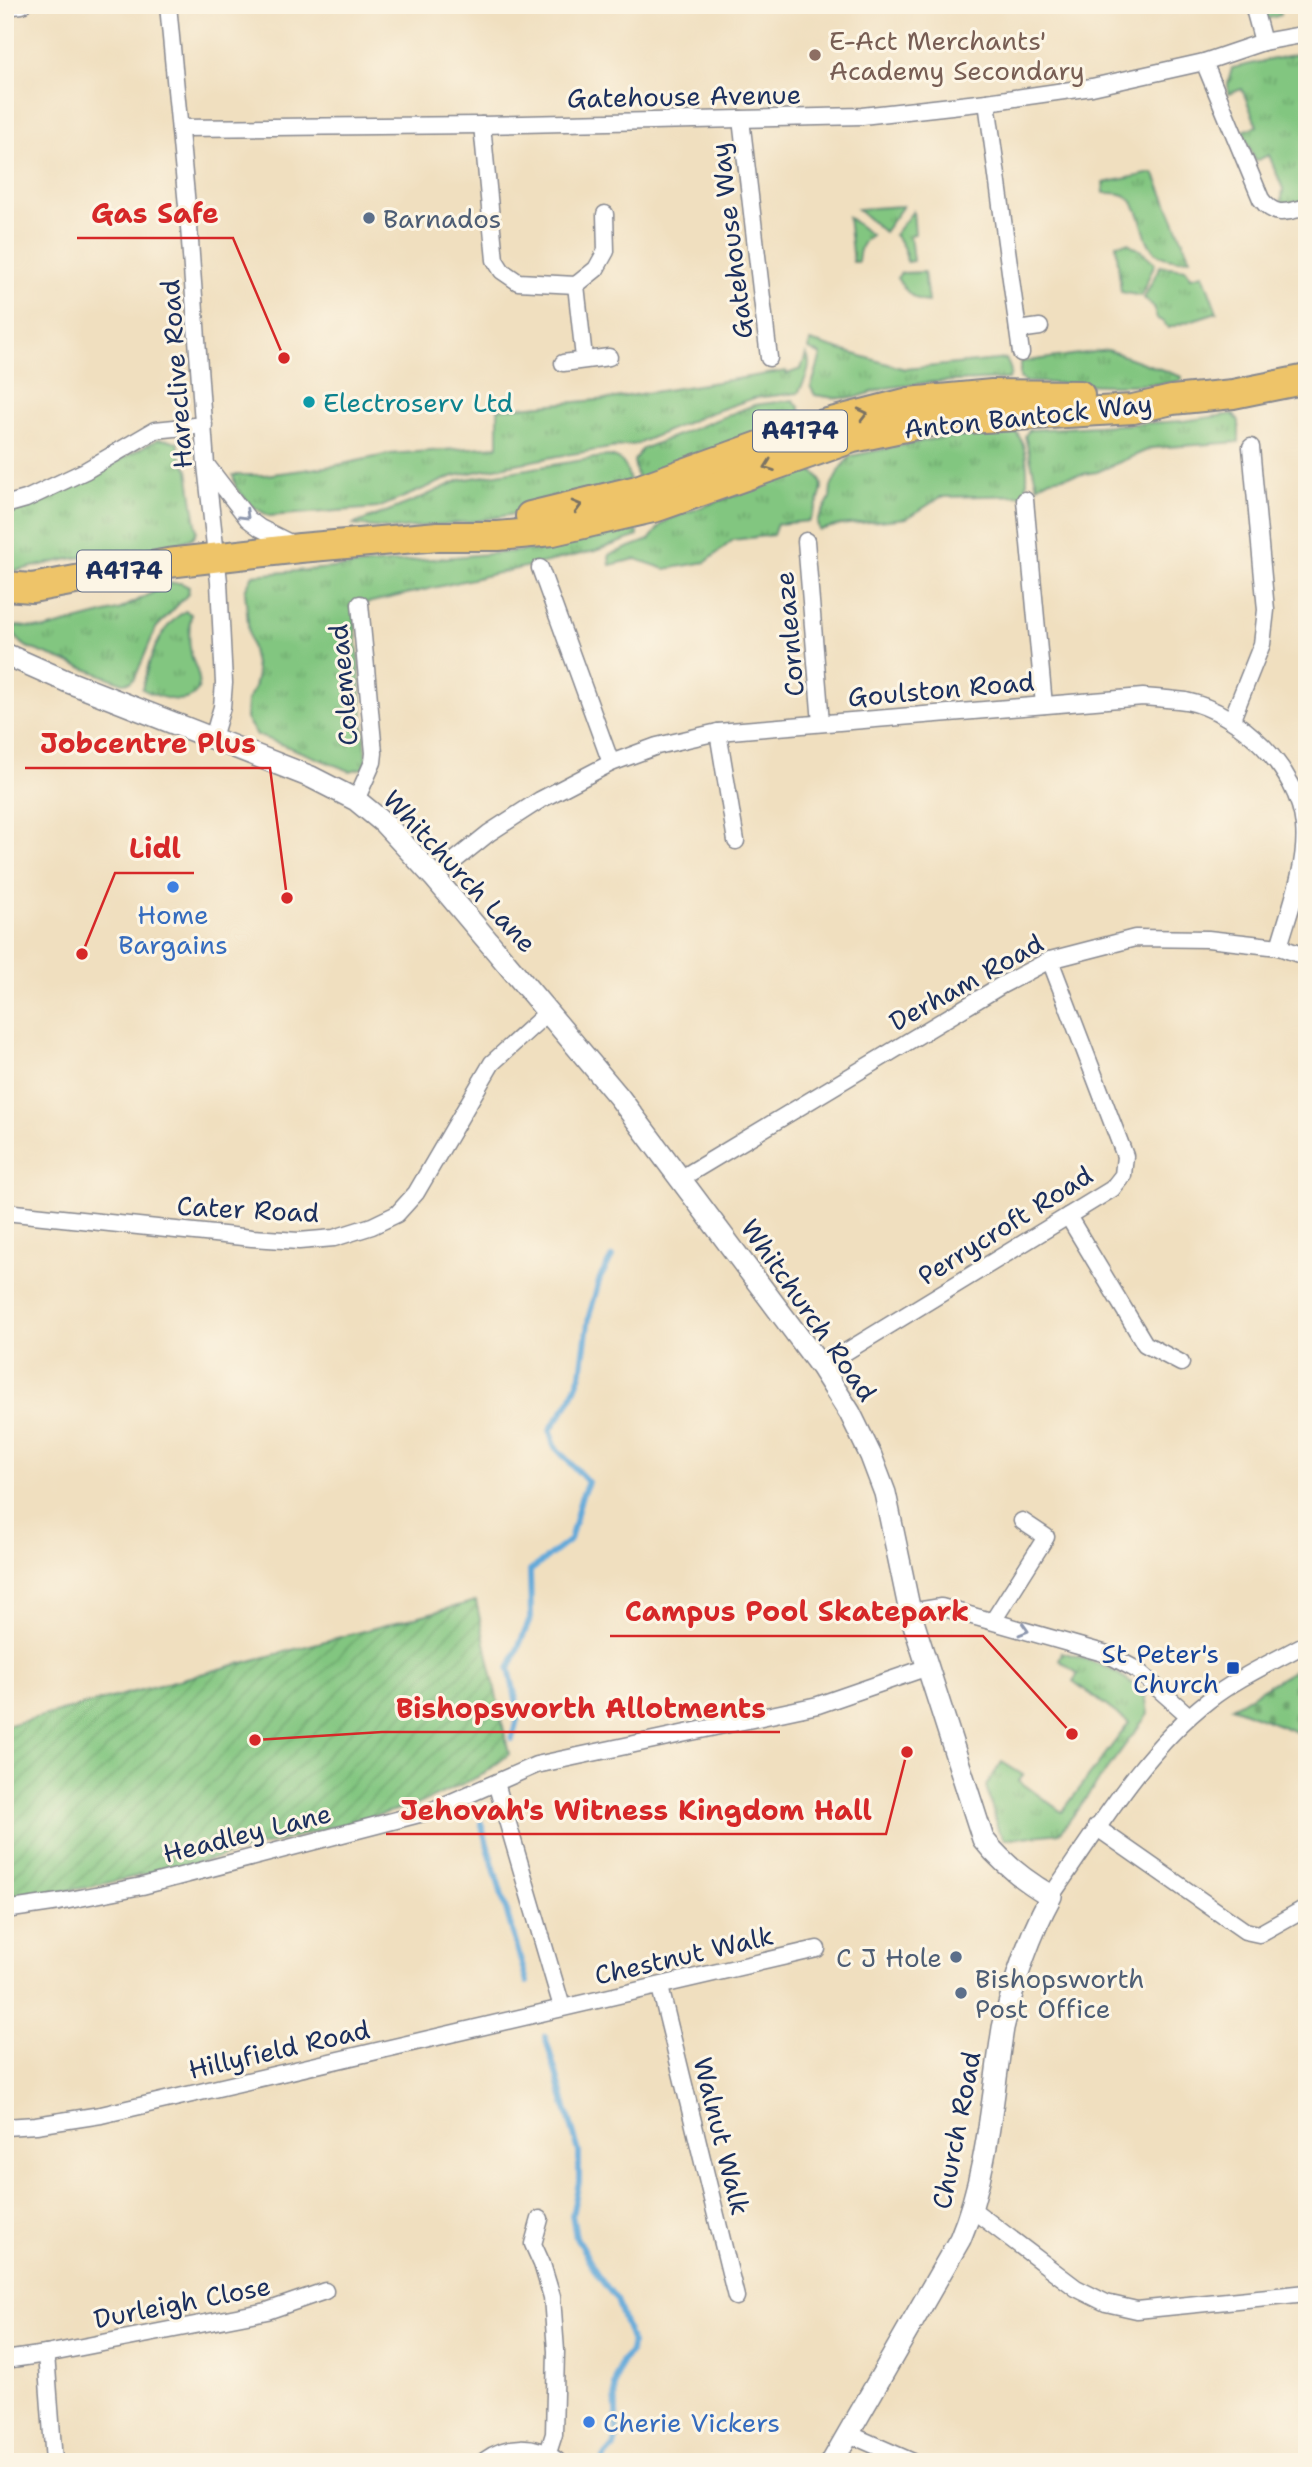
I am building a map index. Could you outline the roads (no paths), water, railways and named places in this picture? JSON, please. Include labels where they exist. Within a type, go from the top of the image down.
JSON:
[{"type":"highway","name":"Anton Bantock Way","points":[[217,557],[438,536],[555,512],[637,490],[812,427],[909,402],[1015,394],[1172,400],[1233,394],[1307,379]]},
{"type":"highway","name":"A4174","points":[[5,605],[18,587],[217,557]]},
{"type":"street","points":[[5,7],[22,5]]},
{"type":"street","name":"Hareclive Road","points":[[167,5],[180,128],[206,465],[217,557],[224,683],[222,707],[213,738]]},
{"type":"street","points":[[1253,5],[1263,42]]},
{"type":"street","name":"Gatehouse Avenue","points":[[180,128],[482,125],[862,116],[1092,87],[1204,62],[1263,42],[1307,34]]},
{"type":"street","points":[[1204,62],[1261,200],[1266,207],[1282,213],[1307,207]]},
{"type":"street","points":[[987,102],[1021,353]]},
{"type":"street","name":"Gatehouse Way","points":[[741,119],[769,358]]},
{"type":"street","points":[[482,125],[495,260],[502,271],[518,282],[576,285],[596,269],[606,251],[605,214]]},
{"type":"street","points":[[576,285],[584,359]]},
{"type":"street","points":[[1018,330],[1040,327]]},
{"type":"street","points":[[563,363],[609,356]]},
{"type":"street","points":[[5,505],[26,499],[85,471],[156,430],[204,425]]},
{"type":"street","points":[[1232,719],[1262,644],[1266,610],[1251,447]]},
{"type":"street","points":[[206,465],[248,519],[300,548]]},
{"type":"street","points":[[1026,500],[1044,705]]},
{"type":"street","name":"Cornleaze","points":[[806,541],[821,723]]},
{"type":"street","points":[[540,568],[611,763]]},
{"type":"street","name":"Colemead","points":[[356,800],[373,762],[374,753],[360,604]]},
{"type":"street","name":"Whitchurch Lane","points":[[5,654],[54,676],[311,777],[356,800],[384,823],[434,877],[619,1097],[680,1178]]},
{"type":"street","name":"Goulston Road","points":[[434,877],[489,832],[540,800],[611,763],[657,746],[718,732],[1143,697],[1187,701],[1232,719],[1267,749],[1293,789],[1304,826],[1301,868],[1279,947]]},
{"type":"street","points":[[718,732],[736,841]]},
{"type":"street","name":"Derham Road","points":[[680,1178],[1002,985],[1050,960],[1135,939],[1208,939],[1279,947],[1307,957]]},
{"type":"street","name":"Perrycroft Road","points":[[821,1367],[1112,1189],[1123,1175],[1125,1156],[1050,960]]},
{"type":"street","name":"Cater Road","points":[[5,1212],[299,1241],[334,1238],[372,1226],[397,1214],[416,1194],[492,1063],[548,1012]]},
{"type":"street","name":"Whitchurch Road","points":[[680,1178],[821,1367],[850,1413],[885,1493],[910,1612],[983,1839],[996,1856],[1031,1885],[1051,1896]]},
{"type":"street","points":[[1068,1216],[1145,1344],[1181,1363]]},
{"type":"street","points":[[993,1621],[1046,1537],[1022,1521]]},
{"type":"street","points":[[910,1612],[941,1607],[1123,1661],[1163,1691],[1189,1716]]},
{"type":"street","name":"Church Road","points":[[832,2462],[960,2239],[973,2210],[1009,2003],[1030,1937],[1051,1896],[1096,1827],[1165,1741],[1189,1716],[1212,1698],[1307,1643]]},
{"type":"street","name":"Headley Lane","points":[[5,1910],[142,1886],[418,1815],[536,1765],[818,1705],[928,1667]]},
{"type":"street","points":[[496,1783],[562,2007]]},
{"type":"street","points":[[1096,1827],[1245,1931],[1259,1934],[1307,1907]]},
{"type":"street","name":"Chestnut Walk","points":[[562,2007],[660,1987],[817,1949]]},
{"type":"street","name":"Walnut Walk","points":[[660,1987],[737,2297]]},
{"type":"street","name":"Hillyfield Road","points":[[5,2127],[101,2115],[562,2007]]},
{"type":"street","points":[[973,2210],[1076,2288],[1117,2307],[1137,2310],[1307,2293]]},
{"type":"street","points":[[487,2462],[499,2455],[523,2449],[551,2459],[556,2350],[552,2297],[533,2244],[540,2219]]},
{"type":"street","name":"Durleigh Close","points":[[5,2360],[267,2311],[325,2291]]},
{"type":"street","points":[[46,2354],[54,2462]]},
{"type":"street","points":[[849,2434],[913,2462]]},
{"type":"waterway","points":[[512,1739],[519,1712],[509,1669],[531,1617],[530,1571],[570,1540],[588,1482],[554,1446],[550,1430],[571,1399],[581,1374],[589,1316],[600,1278],[612,1257]]},
{"type":"waterway","points":[[481,1823],[527,1982]]},
{"type":"waterway","points":[[545,2036],[579,2152],[579,2182],[572,2215],[576,2237],[598,2276],[617,2300],[632,2343],[630,2353],[621,2362],[615,2386],[617,2436],[614,2447],[604,2458]]},
{"type":"place","name":"E-Act Merchants' Academy Secondary","points":[[815,55]]},
{"type":"place","name":"Barnados","points":[[369,218]]},
{"type":"place","name":"Gas Safe","points":[[284,358]]},
{"type":"place","name":"Electroserv Ltd","points":[[309,402]]},
{"type":"place","name":"Home Bargains","points":[[173,887]]},
{"type":"place","name":"Jobcentre Plus","points":[[287,898]]},
{"type":"place","name":"Lidl","points":[[82,954]]},
{"type":"place","name":"St Peter's Church","points":[[1233,1668]]},
{"type":"place","name":"Campus Pool Skatepark","points":[[1072,1734]]},
{"type":"place","name":"Bishopsworth Allotments","points":[[255,1740]]},
{"type":"place","name":"Jehovah's Witness Kingdom Hall","points":[[907,1752]]},
{"type":"place","name":"C J Hole","points":[[956,1957]]},
{"type":"place","name":"Bishopsworth Post Office","points":[[961,1993]]},
{"type":"place","name":"Cherie Vickers","points":[[589,2422]]}]
